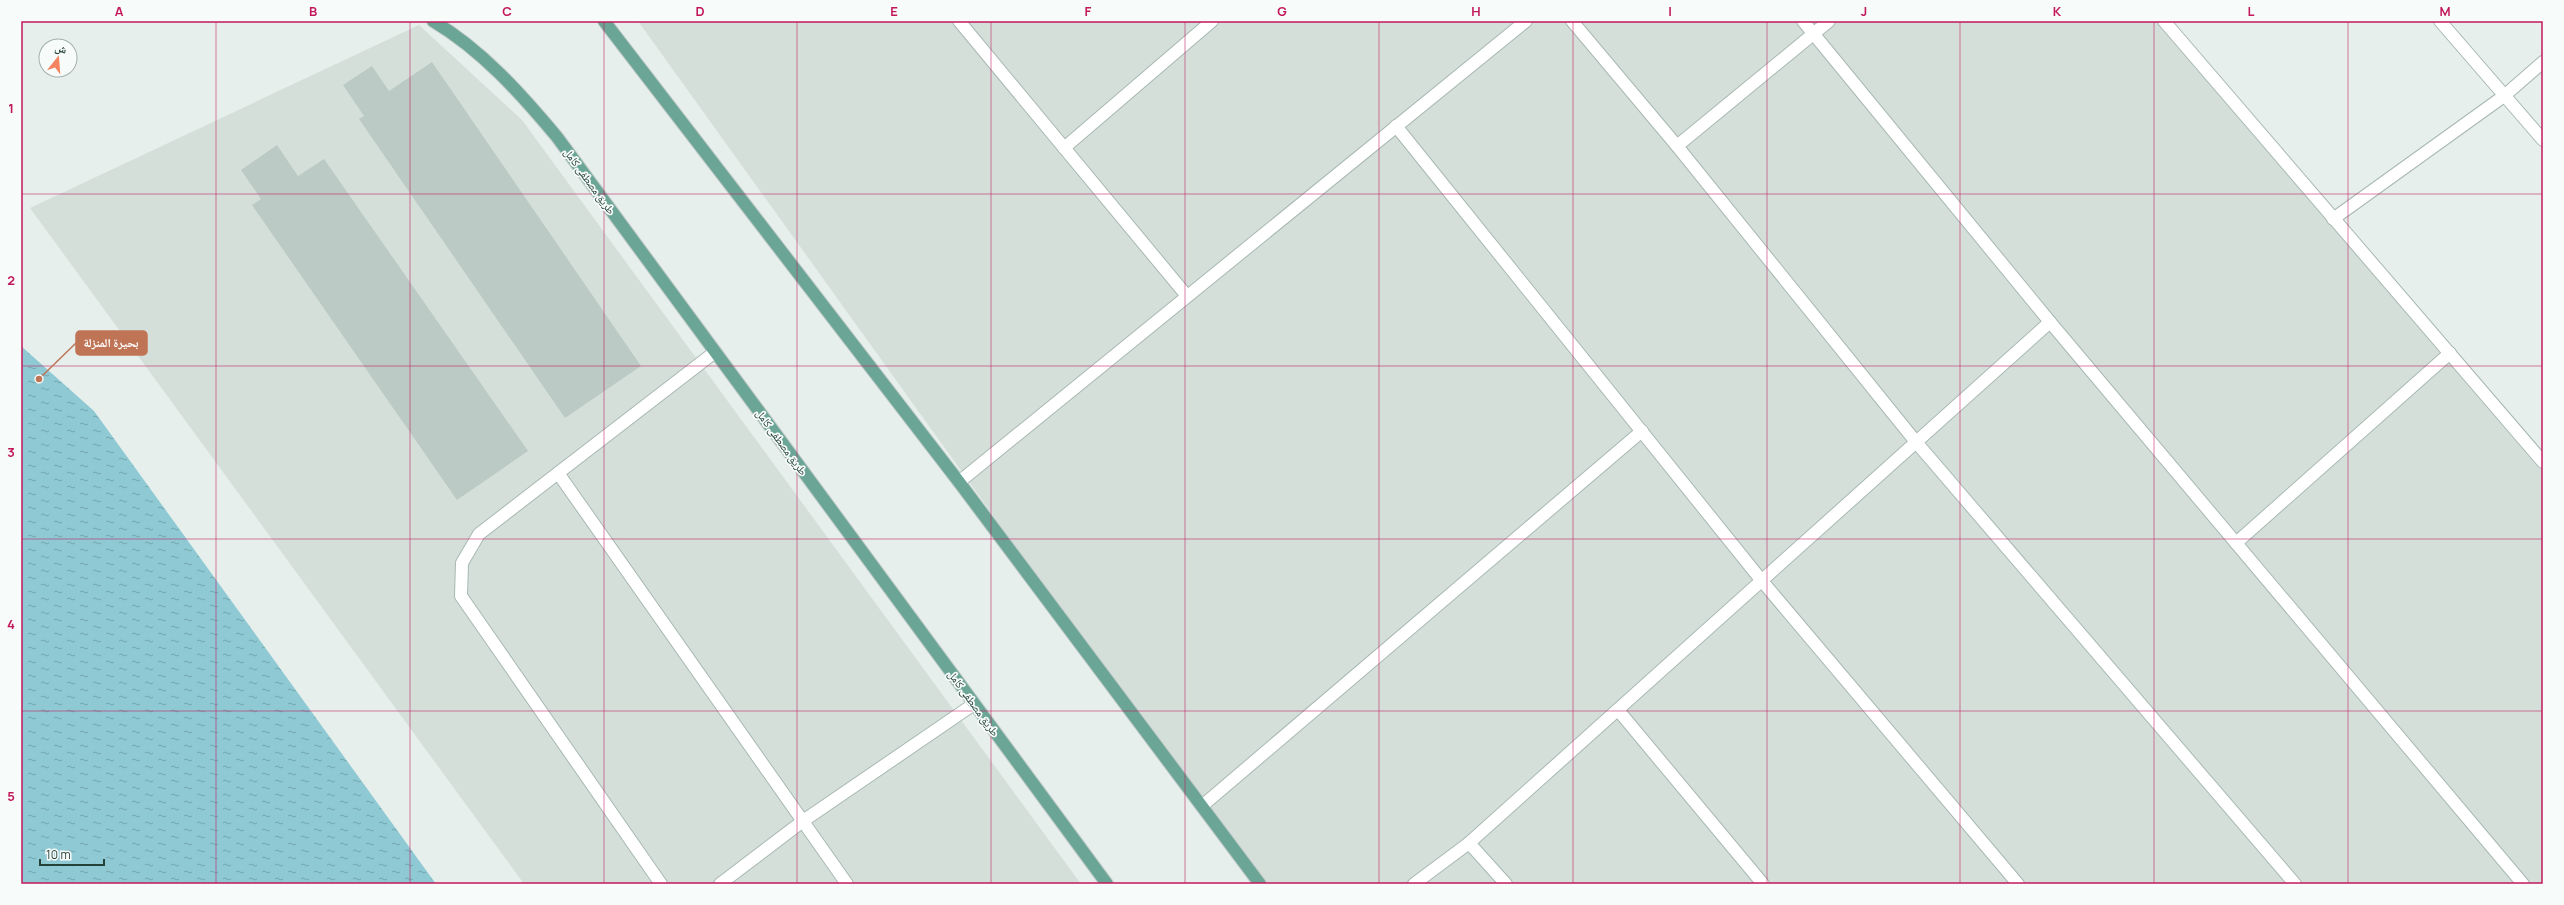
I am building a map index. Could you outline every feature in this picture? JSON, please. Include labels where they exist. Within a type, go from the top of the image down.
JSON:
[{"type":"main road","name":"طريق مصطفى كامل","points":[[433,21],[485,59],[523,96],[558,137],[1107,884]]},
{"type":"main road","points":[[604,21],[959,482],[1260,884]]},
{"type":"street","points":[[959,21],[1187,296]]},
{"type":"street","points":[[1064,148],[1212,21]]},
{"type":"street","points":[[959,482],[1526,21]]},
{"type":"street","points":[[1572,21],[1677,146],[1916,442],[2295,884]]},
{"type":"street","points":[[1803,21],[2050,322],[2523,884]]},
{"type":"street","points":[[1677,146],[1829,21]]},
{"type":"street","points":[[2164,21],[2543,462]]},
{"type":"street","points":[[2440,21],[2543,140]]},
{"type":"street","points":[[2334,219],[2504,96],[2543,62]]},
{"type":"street","points":[[1396,126],[1762,581],[2018,884]]},
{"type":"street","points":[[1414,884],[1469,843],[2050,322]]},
{"type":"street","points":[[660,884],[461,596],[462,563],[479,534],[715,352]]},
{"type":"street","points":[[2236,543],[2450,353]]},
{"type":"street","points":[[1202,806],[1642,431]]},
{"type":"street","points":[[558,473],[847,884]]},
{"type":"street","points":[[720,884],[803,821],[974,704]]},
{"type":"street","points":[[1618,710],[1763,884]]},
{"type":"street","points":[[1469,843],[1506,884]]},
{"type":"shaded area","points":[[638,21],[2156,21],[2543,471],[2543,884],[1258,884]]},
{"type":"shaded area","points":[[419,25],[522,120],[1081,884],[524,884],[30,208]]},
{"type":"water","points":[[21,346],[94,411],[436,884],[21,884]]},
{"type":"building","points":[[432,62],[641,366],[565,418],[359,119],[364,116],[343,85],[372,66],[389,91]]},
{"type":"building","points":[[277,145],[298,176],[324,159],[528,451],[457,500],[252,205],[261,199],[241,170]]},
{"type":"place","name":"بحيرة المنزلة","points":[[39,379]]}]
